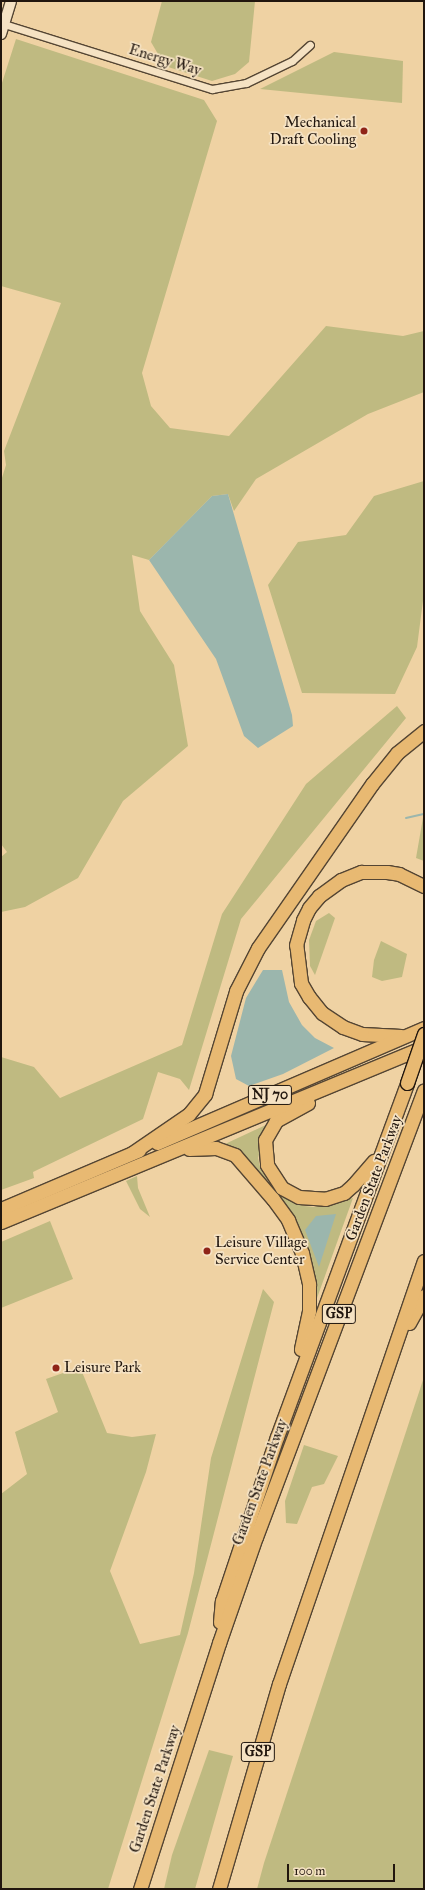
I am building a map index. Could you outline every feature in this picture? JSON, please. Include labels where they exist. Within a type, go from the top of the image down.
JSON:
[{"type":"highway","points":[[132,1153],[189,1114],[205,1094],[236,991],[258,948],[372,784],[396,753],[424,731]]},
{"type":"highway","points":[[408,1035],[389,1037],[362,1034],[342,1027],[322,1013],[309,997],[301,983],[296,945],[303,920],[309,908],[319,896],[341,880],[361,872],[387,872],[400,874],[424,886]]},
{"type":"highway","name":"NJ 70","points":[[1,1209],[424,1028]]},
{"type":"highway","points":[[218,1643],[222,1602],[299,1374],[424,1034]]},
{"type":"highway","name":"NJ 70","points":[[1,1222],[424,1047]]},
{"type":"highway","points":[[325,1088],[314,1099],[276,1121],[269,1130],[265,1140],[265,1157],[270,1172],[278,1183],[292,1194],[307,1199],[334,1196],[354,1185],[382,1150]]},
{"type":"highway","name":"Garden State Parkway","points":[[140,1889],[218,1643],[424,1090]]},
{"type":"highway","points":[[170,1152],[208,1147],[235,1155],[274,1199],[288,1220],[302,1253],[309,1284],[309,1311],[297,1359],[299,1374]]},
{"type":"highway","name":"GSP","points":[[219,1889],[274,1699],[424,1261]]},
{"type":"highway","points":[[392,1354],[424,1296]]},
{"type":"street","points":[[1,34],[11,1]]},
{"type":"street","name":"Energy Way","points":[[4,24],[212,89],[246,83],[292,61],[310,44]]},
{"type":"shaded area","points":[[162,1],[255,1],[249,62],[235,74],[212,81],[165,66],[151,42]]},
{"type":"shaded area","points":[[16,39],[204,100],[217,121],[142,373],[151,406],[170,428],[229,436],[326,326],[403,336],[424,331],[424,392],[368,414],[256,479],[234,511],[228,494],[212,496],[149,560],[132,555],[140,611],[174,665],[188,746],[123,801],[78,878],[25,907],[1,912],[1,857],[7,852],[1,844],[1,481],[6,465],[4,451],[61,303],[1,286],[1,86]]},
{"type":"shaded area","points":[[334,52],[403,61],[402,103],[260,89]]},
{"type":"shaded area","points":[[424,481],[424,593],[417,647],[395,694],[302,693],[268,585],[298,542],[346,535],[374,496]]},
{"type":"shaded area","points":[[397,706],[406,718],[241,919],[189,1090],[180,1079],[158,1072],[143,1119],[33,1172],[34,1178],[1,1190],[1,1057],[34,1067],[60,1098],[182,1045],[222,914],[306,784]]},
{"type":"shaded area","points":[[424,812],[424,861],[416,858]]},
{"type":"shaded area","points":[[329,913],[335,918],[315,975],[310,966],[309,940],[316,921]]},
{"type":"shaded area","points":[[381,941],[407,954],[402,977],[382,981],[372,977],[374,960]]},
{"type":"shaded area","points":[[268,1124],[258,1158],[261,1170],[276,1192],[304,1206],[314,1207],[353,1198],[312,1312],[314,1276],[311,1262],[294,1219],[225,1144]]},
{"type":"shaded area","points":[[137,1176],[138,1188],[150,1217],[140,1209],[126,1181]]},
{"type":"shaded area","points":[[50,1221],[73,1279],[1,1308],[1,1242]]},
{"type":"shaded area","points":[[263,1289],[274,1302],[188,1633],[108,1889],[1,1889],[1,1494],[27,1474],[15,1432],[58,1412],[46,1379],[80,1367],[107,1433],[132,1437],[156,1434],[146,1472],[110,1571],[140,1644],[180,1635],[194,1573],[211,1458]]},
{"type":"shaded area","points":[[424,1377],[424,1889],[257,1889],[264,1863]]},
{"type":"shaded area","points":[[304,1445],[338,1456],[324,1484],[312,1487],[297,1524],[286,1523],[285,1501]]},
{"type":"shaded area","points":[[209,1750],[233,1756],[195,1889],[164,1889],[172,1855]]},
{"type":"water","points":[[228,494],[292,715],[293,726],[258,748],[244,736],[216,659],[149,560],[212,496]]},
{"type":"water","points":[[263,970],[282,970],[289,1002],[302,1025],[315,1038],[334,1048],[283,1074],[249,1086],[236,1079],[231,1056],[246,998]]},
{"type":"water","points":[[336,1214],[319,1267],[305,1230],[316,1216]]},
{"type":"waterway","points":[[406,818],[424,814]]},
{"type":"place","name":"Mechanical Draft Cooling","points":[[364,131]]},
{"type":"place","name":"Leisure Village Service Center","points":[[207,1251]]},
{"type":"place","name":"Leisure Park","points":[[56,1368]]}]
